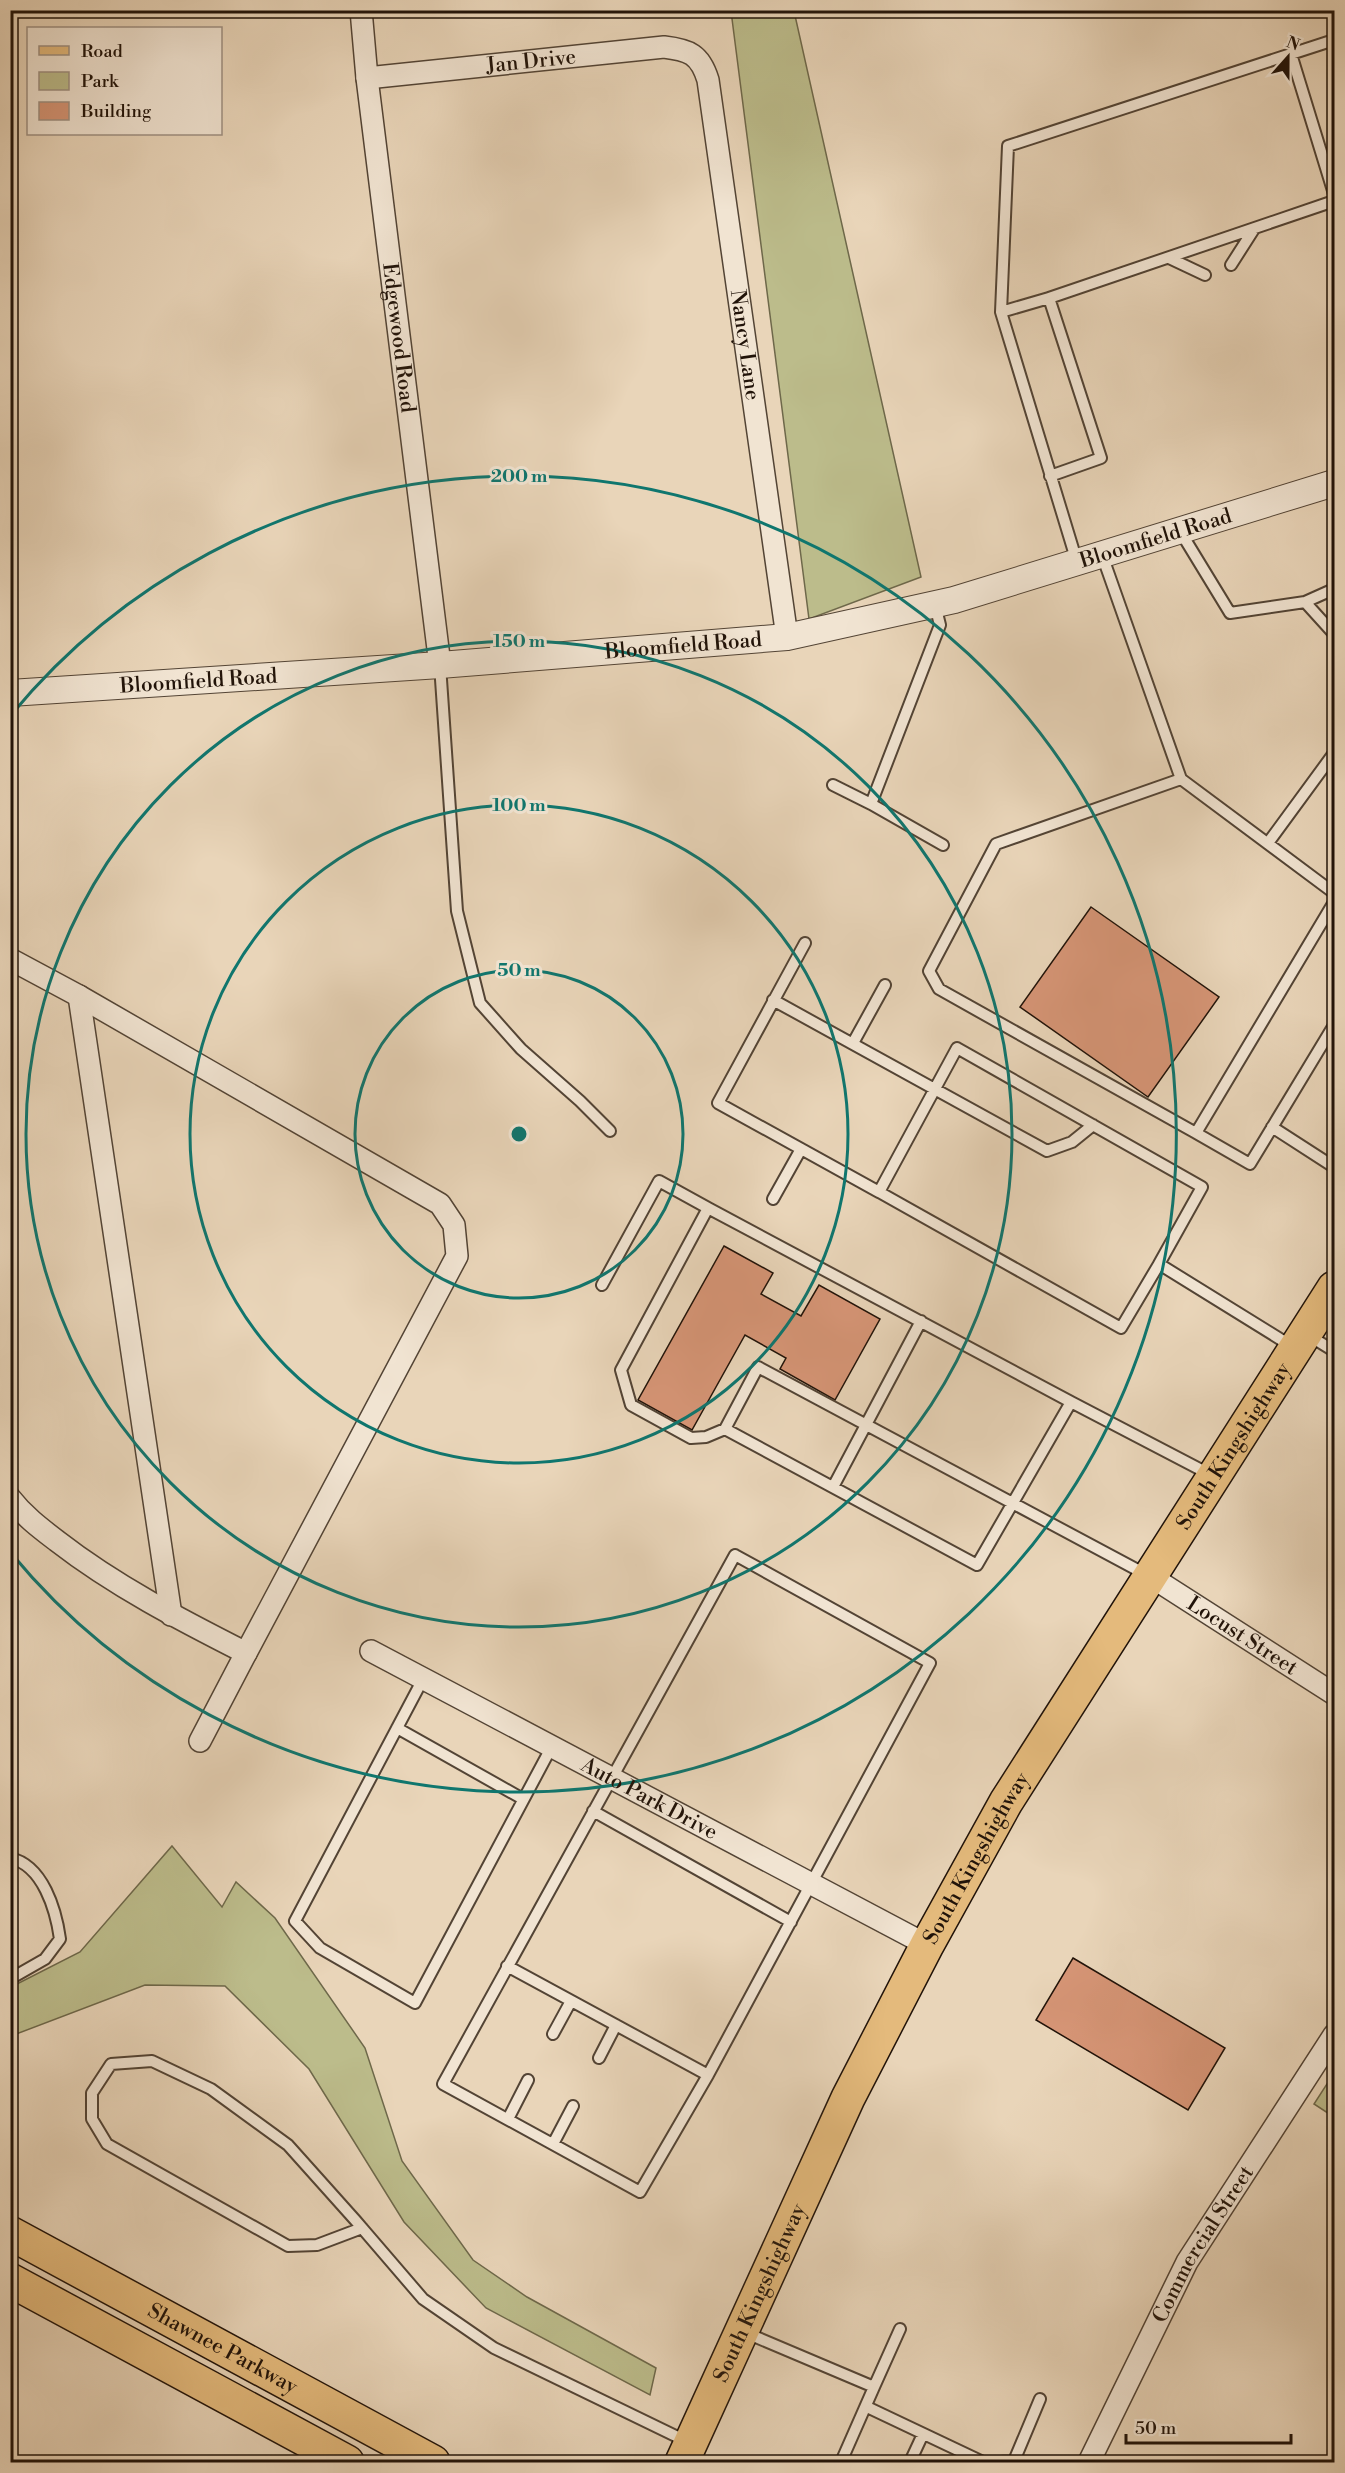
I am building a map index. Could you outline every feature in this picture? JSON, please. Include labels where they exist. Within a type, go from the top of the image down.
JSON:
[{"type":"main road","name":"South Kingshighway","points":[[686,2453],[848,2098],[927,1945],[1006,1802],[1335,1288]]},
{"type":"main road","name":"Shawnee Parkway","points":[[10,2233],[433,2463]]},
{"type":"main road","name":"Shawnee Parkway","points":[[10,2280],[347,2463]]},
{"type":"street","name":"Edgewood Road","points":[[361,10],[367,78],[440,665]]},
{"type":"street","name":"Jan Drive","points":[[367,78],[664,47],[680,49],[694,55]]},
{"type":"street","name":"Nancy Lane","points":[[694,55],[703,66],[708,80],[787,637]]},
{"type":"street","name":"Bloomfield Road","points":[[10,693],[440,665],[787,637],[935,605],[1335,483]]},
{"type":"street","points":[[10,959],[79,996],[440,1204],[454,1225],[457,1256],[200,1740]]},
{"type":"street","points":[[79,996],[171,1614]]},
{"type":"street","points":[[10,1498],[23,1515],[85,1563],[171,1614],[246,1653]]},
{"type":"street","name":"Locust Street","points":[[1150,1576],[1335,1694]]},
{"type":"street","name":"Auto Park Drive","points":[[371,1651],[927,1945]]},
{"type":"street","name":"Commercial Street","points":[[1089,2463],[1187,2262],[1335,2035]]},
{"type":"lane","points":[[1335,40],[1008,146],[1000,312],[1050,476],[1090,558],[1181,779],[1335,893]]},
{"type":"lane","points":[[1291,54],[1335,194]]},
{"type":"lane","points":[[1000,312],[1169,258],[1335,201]]},
{"type":"lane","points":[[1231,265],[1254,229]]},
{"type":"lane","points":[[1169,258],[1205,275]]},
{"type":"lane","points":[[1048,298],[1101,458],[1050,476]]},
{"type":"lane","points":[[1180,531],[1230,613],[1305,602],[1335,589]]},
{"type":"lane","points":[[1305,602],[1335,634]]},
{"type":"lane","points":[[871,804],[940,625],[935,605]]},
{"type":"lane","points":[[440,665],[457,911],[480,1003],[521,1049],[610,1131]]},
{"type":"lane","points":[[1268,843],[1335,753]]},
{"type":"lane","points":[[1181,779],[996,844],[929,971],[939,989],[1250,1164],[1335,1025]]},
{"type":"lane","points":[[833,784],[943,845]]},
{"type":"lane","points":[[1196,1133],[1335,902]]},
{"type":"lane","points":[[805,943],[718,1103],[1121,1328],[1202,1187],[957,1048],[879,1192]]},
{"type":"lane","points":[[853,1043],[885,985]]},
{"type":"lane","points":[[773,1000],[1047,1151],[1072,1143],[1093,1125]]},
{"type":"lane","points":[[1272,1127],[1335,1167]]},
{"type":"lane","points":[[773,1199],[801,1149]]},
{"type":"lane","points":[[602,1284],[659,1181],[1214,1476]]},
{"type":"lane","points":[[708,1208],[621,1370],[631,1405],[691,1438],[706,1437],[725,1430],[758,1367],[1150,1576]]},
{"type":"lane","points":[[1159,1264],[1301,1341],[1335,1352]]},
{"type":"lane","points":[[833,1487],[921,1321]]},
{"type":"lane","points":[[725,1430],[977,1565],[1071,1402]]},
{"type":"lane","points":[[735,1555],[930,1663],[708,2075],[640,2192],[443,2084],[610,1779],[735,1555]]},
{"type":"lane","points":[[423,1679],[295,1921],[320,1947],[415,2003],[551,1748]]},
{"type":"lane","points":[[397,1728],[524,1799]]},
{"type":"lane","points":[[593,1811],[791,1922]]},
{"type":"lane","points":[[10,1858],[20,1860],[34,1872],[56,1912],[60,1939],[45,1959],[10,1979]]},
{"type":"lane","points":[[507,1966],[708,2075]]},
{"type":"lane","points":[[553,2034],[571,2001]]},
{"type":"lane","points":[[599,2058],[616,2025]]},
{"type":"lane","points":[[362,2228],[317,2245],[288,2246],[107,2144],[92,2119],[92,2093],[111,2064],[152,2061],[211,2089],[288,2145],[362,2228],[423,2299],[494,2348],[686,2453]]},
{"type":"lane","points":[[508,2119],[528,2080]]},
{"type":"lane","points":[[552,2144],[573,2106]]},
{"type":"lane","points":[[841,2463],[900,2329]]},
{"type":"lane","points":[[741,2331],[874,2387]]},
{"type":"lane","points":[[999,2463],[1016,2462],[1040,2399]]},
{"type":"lane","points":[[867,2407],[983,2463]]},
{"type":"lane","points":[[910,2463],[923,2434]]},
{"type":"green space","points":[[731,11],[794,11],[921,577],[809,619]]},
{"type":"green space","points":[[172,1846],[222,1907],[236,1882],[275,1918],[365,2048],[402,2161],[473,2260],[527,2297],[656,2368],[650,2395],[486,2308],[404,2222],[309,2069],[225,1986],[145,1985],[11,2036],[11,1987],[80,1952]]},
{"type":"green space","points":[[1334,2073],[1334,2117],[1314,2104]]},
{"type":"building","points":[[1091,907],[1219,997],[1148,1097],[1020,1007]]},
{"type":"building","points":[[724,1246],[773,1273],[761,1294],[801,1316],[819,1285],[880,1319],[835,1400],[780,1369],[786,1358],[745,1335],[692,1430],[638,1400]]},
{"type":"building","points":[[1073,1958],[1225,2048],[1188,2110],[1036,2020]]}]
